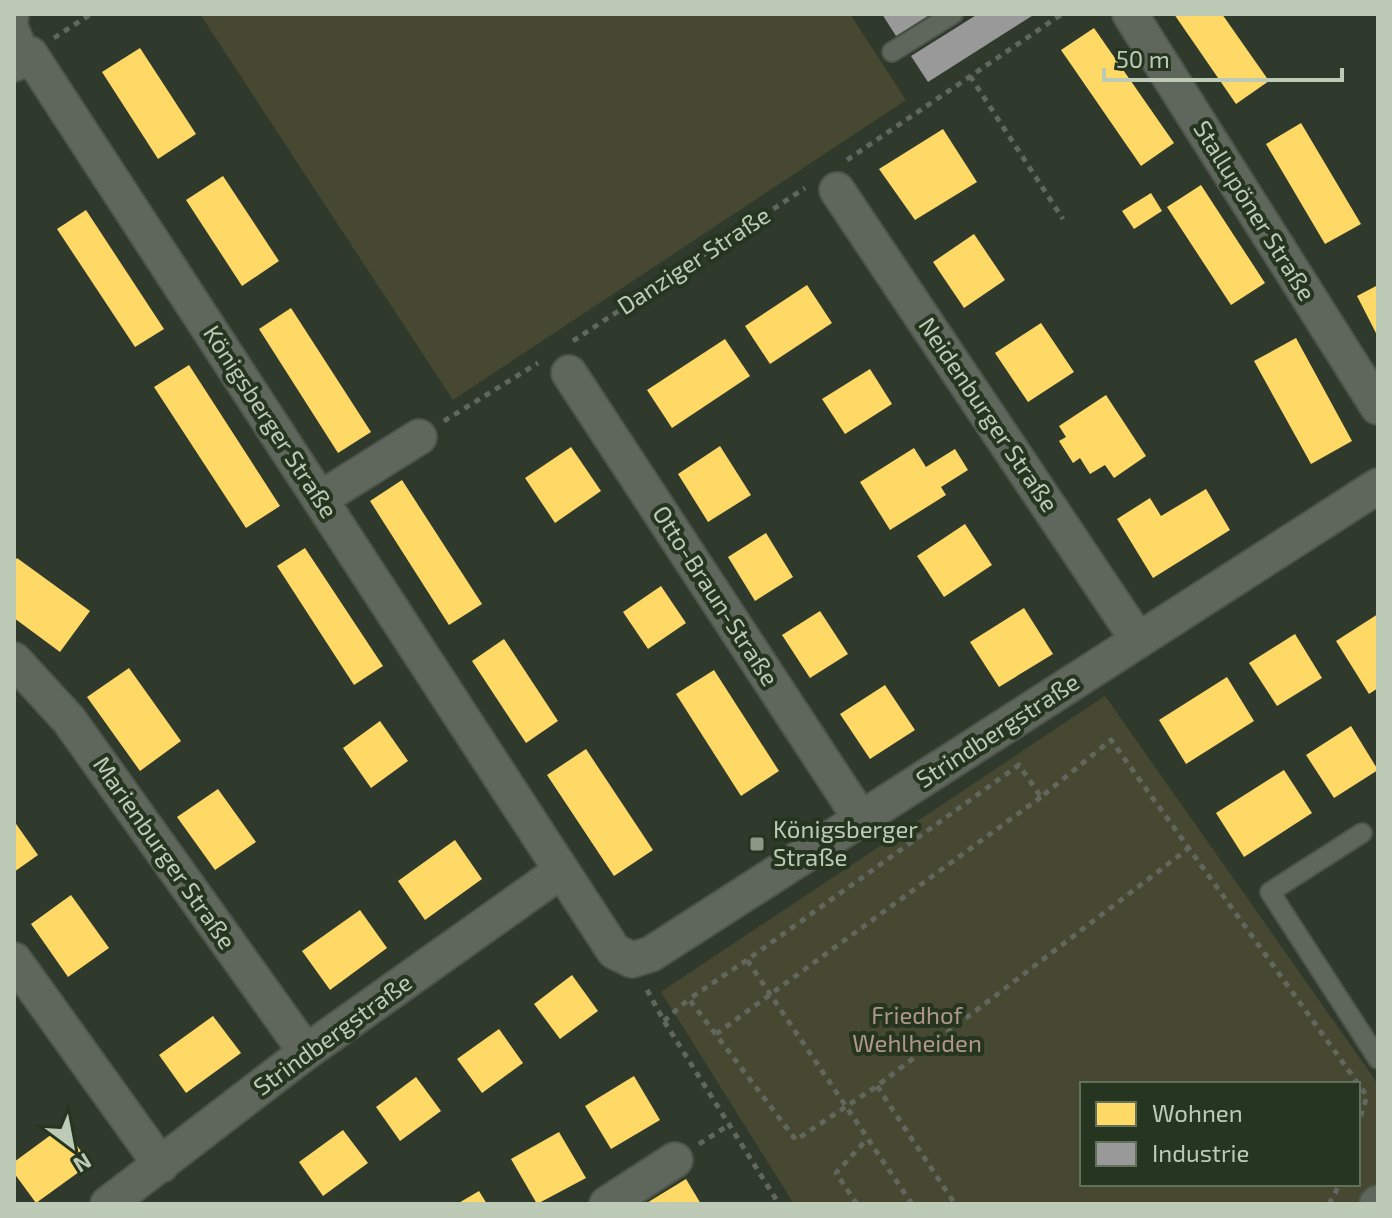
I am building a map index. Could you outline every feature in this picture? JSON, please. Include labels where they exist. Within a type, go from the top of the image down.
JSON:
[{"type":"street","name":"Stallupöner Straße","points":[[1130,14],[1378,407]]},
{"type":"street","name":"Königsberger Straße","points":[[22,59],[320,499],[561,871],[623,956]]},
{"type":"street","name":"Neidenburger Straße","points":[[830,179],[1138,640]]},
{"type":"street","name":"Otto-Braun-Straße","points":[[560,359],[861,819]]},
{"type":"street","points":[[320,499],[419,437]]},
{"type":"street","name":"Strindbergstraße","points":[[623,956],[651,954],[1378,486]]},
{"type":"street","name":"Marienburger Straße","points":[[14,660],[69,720],[306,1052]]},
{"type":"street","name":"Strindbergstraße","points":[[108,1204],[306,1052],[561,871]]},
{"type":"street","points":[[14,960],[161,1165]]},
{"type":"street","points":[[607,1204],[675,1160]]},
{"type":"lane","points":[[19,14],[22,59]]},
{"type":"lane","points":[[892,52],[953,14]]},
{"type":"lane","points":[[1362,833],[1270,892],[1378,1059]]},
{"type":"path","points":[[22,59],[91,14]]},
{"type":"path","name":"Danziger Straße","points":[[419,437],[560,359],[830,179],[970,76],[1062,14]]},
{"type":"path","points":[[970,76],[1063,219]]},
{"type":"path","points":[[716,1034],[1041,797],[1111,740],[1357,1082]]},
{"type":"path","points":[[664,1021],[689,999],[1019,765],[1041,797]]},
{"type":"path","points":[[689,999],[796,1140],[877,1086],[1189,848]]},
{"type":"path","points":[[623,956],[779,1204]]},
{"type":"path","points":[[747,960],[912,1204]]},
{"type":"path","points":[[877,1086],[955,1204]]},
{"type":"path","points":[[1360,1086],[1367,1096],[1360,1118]]},
{"type":"path","points":[[857,1204],[836,1173],[867,1139]]},
{"type":"path","points":[[1329,1204],[1339,1186]]},
{"type":"green space","points":[[200,14],[850,14],[906,100],[453,400]]},
{"type":"green space","name":"Friedhof Wehlheiden","points":[[1105,696],[1378,1084],[1378,1184],[1365,1204],[794,1204],[661,992]]},
{"type":"building: Wohnen","points":[[1174,14],[1222,14],[1269,81],[1236,104]]},
{"type":"building: Wohnen","points":[[1094,28],[1174,143],[1141,166],[1061,50]]},
{"type":"building: Wohnen","points":[[140,48],[196,134],[158,159],[102,72]]},
{"type":"building: Wohnen","points":[[1301,123],[1361,224],[1325,244],[1266,144]]},
{"type":"building: Wohnen","points":[[943,129],[977,182],[915,220],[879,169]]},
{"type":"building: Wohnen","points":[[223,176],[279,261],[242,286],[186,200]]},
{"type":"building: Wohnen","points":[[1201,185],[1265,283],[1231,305],[1167,207]]},
{"type":"building: Wohnen","points":[[1151,193],[1162,211],[1134,229],[1122,211]]},
{"type":"building: Wohnen","points":[[86,210],[164,329],[135,347],[57,229]]},
{"type":"building: Wohnen","points":[[974,234],[1005,280],[964,308],[933,262]]},
{"type":"building: Wohnen","points":[[807,285],[832,323],[770,364],[745,326]]},
{"type":"building: Wohnen","points":[[1378,285],[1378,337],[1357,296]]},
{"type":"building: Wohnen","points":[[291,308],[371,432],[338,453],[259,329]]},
{"type":"building: Wohnen","points":[[1041,323],[1074,372],[1028,402],[995,353]]},
{"type":"building: Wohnen","points":[[1296,338],[1352,441],[1311,464],[1254,361]]},
{"type":"building: Wohnen","points":[[725,339],[750,376],[672,428],[647,390]]},
{"type":"building: Wohnen","points":[[189,365],[280,506],[246,528],[154,387]]},
{"type":"building: Wohnen","points":[[870,369],[892,404],[845,434],[822,399]]},
{"type":"building: Wohnen","points":[[1106,395],[1146,456],[1114,478],[1105,465],[1090,474],[1080,458],[1073,463],[1059,441],[1066,437],[1059,426]]},
{"type":"building: Wohnen","points":[[720,446],[751,495],[708,522],[678,474]]},
{"type":"building: Wohnen","points":[[571,447],[601,491],[555,523],[525,478]]},
{"type":"building: Wohnen","points":[[914,448],[926,467],[955,449],[968,470],[941,487],[946,495],[890,530],[860,482]]},
{"type":"building: Wohnen","points":[[402,480],[482,604],[449,625],[370,501]]},
{"type":"building: Wohnen","points":[[1206,489],[1230,530],[1153,578],[1117,519],[1150,498],[1161,516]]},
{"type":"building: Wohnen","points":[[965,524],[992,565],[944,597],[917,556]]},
{"type":"building: Wohnen","points":[[766,533],[793,577],[755,601],[728,557]]},
{"type":"building: Wohnen","points":[[305,548],[383,666],[354,685],[277,566]]},
{"type":"building: Wohnen","points":[[17,558],[90,611],[60,652],[14,618],[14,562]]},
{"type":"building: Wohnen","points":[[661,586],[686,623],[648,649],[623,612]]},
{"type":"building: Wohnen","points":[[1024,608],[1053,654],[999,687],[970,642]]},
{"type":"building: Wohnen","points":[[820,611],[848,654],[810,678],[782,635]]},
{"type":"building: Wohnen","points":[[1378,614],[1378,688],[1369,694],[1336,641]]},
{"type":"building: Wohnen","points":[[1295,634],[1322,678],[1277,706],[1249,663]]},
{"type":"building: Wohnen","points":[[504,639],[558,721],[526,743],[472,661]]},
{"type":"building: Wohnen","points":[[129,668],[181,741],[140,771],[87,697]]},
{"type":"building: Wohnen","points":[[714,670],[779,771],[741,796],[676,694]]},
{"type":"building: Wohnen","points":[[1227,677],[1254,721],[1186,764],[1159,720]]},
{"type":"building: Wohnen","points":[[885,685],[915,730],[870,759],[840,714]]},
{"type":"building: Wohnen","points":[[380,721],[408,761],[371,788],[343,748]]},
{"type":"building: Wohnen","points":[[1351,726],[1378,770],[1334,798],[1306,755]]},
{"type":"building: Wohnen","points":[[586,749],[653,850],[614,876],[547,775]]},
{"type":"building: Wohnen","points":[[1284,770],[1312,813],[1244,857],[1216,813]]},
{"type":"building: Wohnen","points":[[218,789],[256,842],[215,870],[177,817]]},
{"type":"building: Wohnen","points":[[14,821],[38,855],[14,872]]},
{"type":"building: Wohnen","points":[[455,840],[482,879],[425,920],[398,881]]},
{"type":"building: Wohnen","points":[[71,895],[109,948],[68,977],[31,924]]},
{"type":"building: Wohnen","points":[[360,910],[387,948],[330,990],[302,951]]},
{"type":"building: Wohnen","points":[[572,975],[598,1011],[560,1039],[534,1004]]},
{"type":"building: Wohnen","points":[[213,1016],[241,1053],[186,1093],[159,1055]]},
{"type":"building: Wohnen","points":[[499,1029],[523,1063],[482,1093],[457,1059]]},
{"type":"building: Wohnen","points":[[634,1076],[660,1120],[611,1149],[585,1106]]},
{"type":"building: Wohnen","points":[[416,1077],[441,1111],[400,1141],[376,1107]]},
{"type":"building: Wohnen","points":[[63,1126],[90,1164],[36,1203],[14,1173],[14,1162]]},
{"type":"building: Wohnen","points":[[343,1130],[368,1163],[323,1196],[299,1162]]},
{"type":"building: Wohnen","points":[[559,1132],[586,1178],[537,1204],[511,1159]]},
{"type":"building: Wohnen","points":[[686,1179],[701,1204],[645,1204]]},
{"type":"building: Wohnen","points":[[479,1191],[487,1204],[457,1204]]},
{"type":"building: Industrie","points":[[882,14],[931,14],[896,36]]},
{"type":"building: Industrie","points":[[978,14],[1035,14],[928,82],[911,56]]},
{"type":"place","name":"Königsberger Straße","points":[[757,844]]}]
